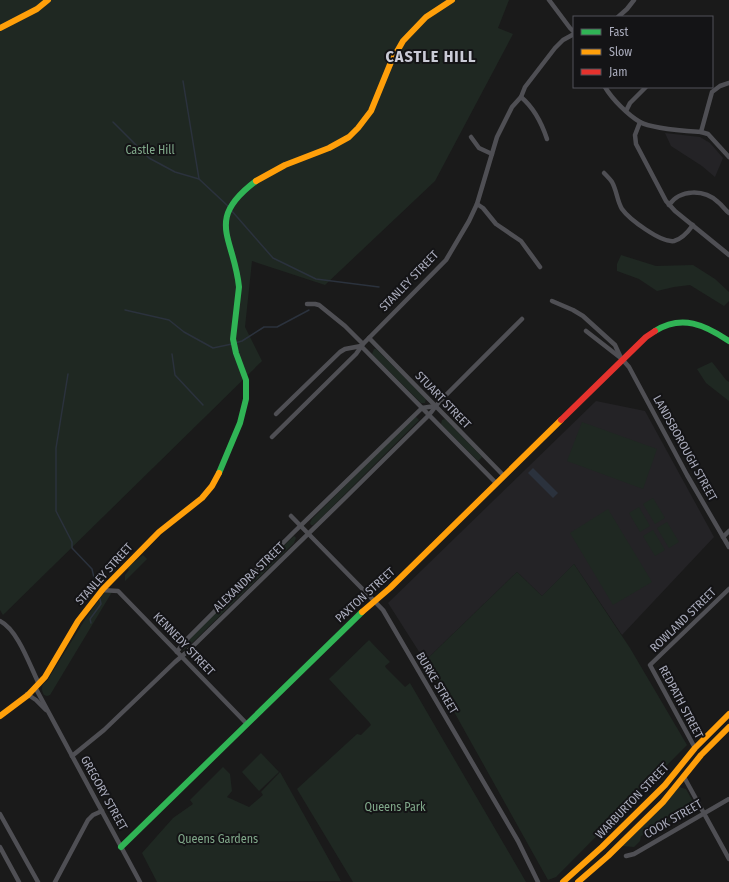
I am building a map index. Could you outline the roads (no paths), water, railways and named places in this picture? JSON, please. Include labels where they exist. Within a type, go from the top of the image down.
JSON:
[{"type":"main road","points":[[0,28],[37,9],[48,0]]},
{"type":"main road","name":"STANLEY STREET","points":[[0,716],[37,686],[48,671],[80,617],[102,590],[140,549],[206,494],[216,479],[240,422],[246,403],[247,393],[247,384],[234,346],[238,278],[226,233],[226,218],[231,206],[246,189],[265,176],[293,161],[336,146],[357,130],[373,109],[390,63],[402,43],[417,25],[432,12],[452,0]]},
{"type":"main road","name":"PAXTON STREET","points":[[121,847],[350,623],[415,563],[622,359],[653,331],[669,324],[685,322],[703,326],[729,341]]},
{"type":"main road","name":"WARBURTON STREET","points":[[562,882],[602,847],[665,785],[695,748],[729,714]]},
{"type":"main road","name":"WARBURTON STREET","points":[[578,882],[614,851],[663,802],[701,755],[729,727]]},
{"type":"street","points":[[549,0],[573,32]]},
{"type":"street","points":[[619,16],[634,0]]},
{"type":"street","name":"STANLEY STREET","points":[[272,437],[356,354],[362,345],[446,260],[469,221],[477,204],[497,137],[512,107],[521,97],[525,87],[555,48],[562,40],[573,34]]},
{"type":"street","points":[[701,132],[712,92],[720,86],[729,83]]},
{"type":"street","points":[[606,88],[617,104],[640,122],[648,126],[708,134],[729,157]]},
{"type":"street","points":[[626,111],[630,103],[645,88]]},
{"type":"street","points":[[521,97],[527,102],[543,127],[547,139]]},
{"type":"street","points":[[640,122],[635,135],[636,144],[664,198],[669,204],[729,255]]},
{"type":"street","points":[[471,137],[479,148],[492,154]]},
{"type":"street","points":[[604,173],[612,182],[622,209],[630,218],[663,240],[675,241],[686,234],[693,225]]},
{"type":"street","points":[[669,204],[678,196],[692,192],[701,193],[709,195],[729,213]]},
{"type":"street","points":[[477,204],[483,208],[496,224],[521,241],[540,267]]},
{"type":"street","name":"LANDSBOROUGH STREET","points":[[552,302],[584,316],[615,345],[729,547]]},
{"type":"street","name":"STUART STREET","points":[[307,304],[319,305],[345,326],[422,408],[496,483]]},
{"type":"street","name":"ALEXANDRA STREET","points":[[72,756],[104,730],[308,534],[429,415],[435,406],[522,319]]},
{"type":"street","name":"LANDSBOROUGH STREET","points":[[586,331],[622,359]]},
{"type":"street","name":"STUART STREET","points":[[369,338],[504,476]]},
{"type":"street","points":[[276,414],[340,352],[345,349],[362,345]]},
{"type":"street","points":[[422,408],[435,406]]},
{"type":"street","name":"ALEXANDRA STREET","points":[[177,652],[190,637],[301,526],[422,408]]},
{"type":"street","name":"BURKE STREET","points":[[291,516],[383,610],[518,841],[538,882]]},
{"type":"street","points":[[723,536],[729,531]]},
{"type":"street","name":"ROWLAND STREET","points":[[650,665],[729,589]]},
{"type":"street","name":"KENNEDY STREET","points":[[102,590],[118,591],[247,724]]},
{"type":"street","name":"GREGORY STREET","points":[[1,622],[10,630],[17,640],[49,714],[140,882]]},
{"type":"street","name":"REDPATH STREET","points":[[650,665],[695,748]]},
{"type":"street","name":"GREGORY STREET","points":[[27,694],[40,704],[49,714]]},
{"type":"street","points":[[684,777],[729,859]]},
{"type":"street","name":"COOK STREET","points":[[626,856],[634,854],[704,812],[729,799]]},
{"type":"street","points":[[55,882],[88,820],[102,811]]},
{"type":"street","points":[[0,814],[38,882]]},
{"type":"street","points":[[0,847],[19,882]]},
{"type":"waterway","points":[[183,81],[199,179]]},
{"type":"waterway","points":[[113,122],[149,158],[175,172],[199,179],[229,207]]},
{"type":"waterway","points":[[231,210],[273,258],[316,279],[379,287]]},
{"type":"waterway","points":[[125,310],[169,320],[184,332],[213,348],[232,344]]},
{"type":"waterway","points":[[235,343],[242,341],[264,327],[277,327],[309,310]]},
{"type":"waterway","points":[[172,354],[175,375],[203,405]]},
{"type":"waterway","points":[[68,374],[56,448],[56,511],[72,542],[72,548],[92,569],[95,582]]},
{"type":"waterway","points":[[91,623],[90,619],[101,604],[100,599]]},
{"type":"district","name":"CASTLE HILL","points":[[431,56]]},
{"type":"park label","name":"Castle Hill","points":[[150,150]]},
{"type":"park label","name":"Queens Park","points":[[395,807]]},
{"type":"park label","name":"Queens Gardens","points":[[218,839]]}]
